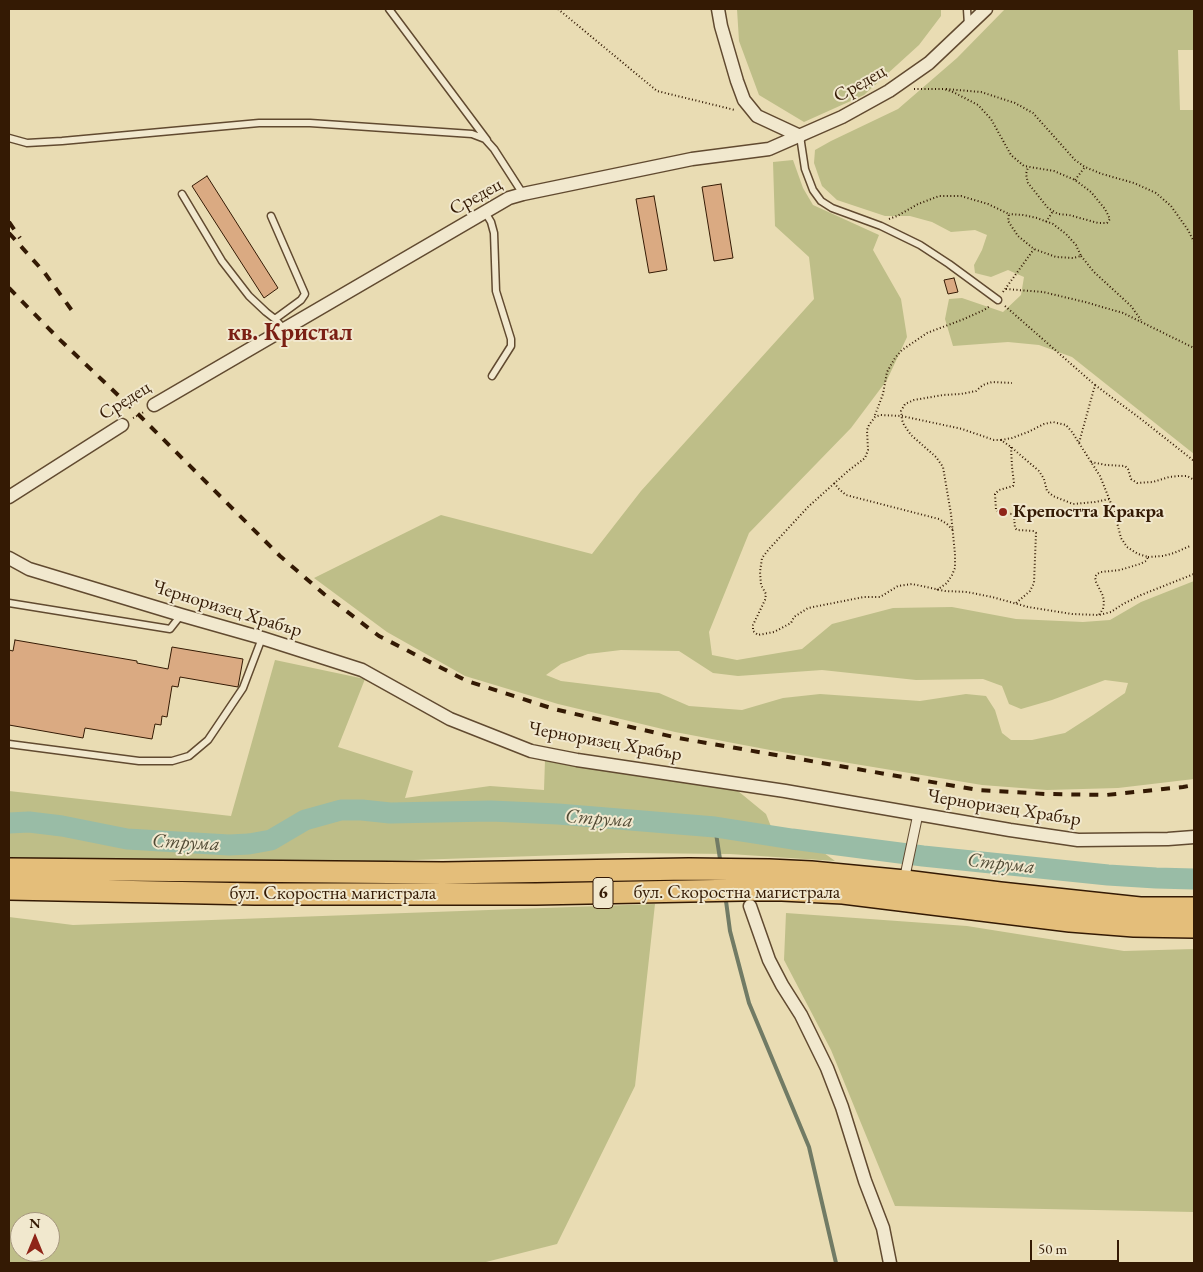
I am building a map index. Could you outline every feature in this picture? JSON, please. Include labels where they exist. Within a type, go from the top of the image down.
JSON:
[{"type":"highway","name":"бул. Скоростна магистрала","points":[[9,868],[443,873],[737,869],[906,876],[1000,893],[1140,908],[1194,908]]},
{"type":"highway","name":"бул. Скоростна магистрала","points":[[9,889],[265,894],[536,894],[782,890],[843,893],[1070,922],[1194,927]]},
{"type":"highway","points":[[641,892],[734,896],[743,899],[750,906],[754,898],[760,894],[782,890]]},
{"type":"street","points":[[718,9],[736,81],[744,100],[757,116],[800,136]]},
{"type":"street","name":"Средец","points":[[154,405],[509,198],[692,159],[769,149],[842,117],[889,91],[929,63],[986,9]]},
{"type":"street","name":"Средец","points":[[9,497],[122,425]]},
{"type":"street","name":"Черноризец Храбър","points":[[9,558],[29,569],[262,638],[362,670],[450,719],[531,751],[577,760],[766,788],[917,820],[1010,830],[1078,840],[1194,838]]},
{"type":"street","points":[[906,876],[917,820]]},
{"type":"street","points":[[750,906],[769,960],[801,1015],[827,1068],[883,1228],[890,1263]]},
{"type":"lane","points":[[389,9],[494,149],[523,194]]},
{"type":"lane","points":[[967,9],[968,26]]},
{"type":"lane","points":[[9,138],[27,142],[54,141],[259,123],[310,123],[472,134],[485,139],[494,149]]},
{"type":"lane","points":[[800,136],[805,169],[813,190],[821,201],[832,208],[881,226],[920,245],[998,300]]},
{"type":"lane","points":[[182,194],[222,261],[249,296],[284,329]]},
{"type":"lane","points":[[485,212],[491,222],[494,233],[496,291],[511,339],[511,346],[492,376]]},
{"type":"lane","points":[[271,216],[305,294],[301,300],[275,319]]},
{"type":"lane","points":[[9,603],[170,629],[181,615]]},
{"type":"lane","points":[[9,744],[139,761],[172,761],[189,756],[208,740],[242,688],[262,638]]},
{"type":"path","points":[[558,9],[657,90],[757,116]]},
{"type":"path","points":[[889,91],[929,88],[981,92],[1015,103],[1033,113],[1075,160],[1085,167],[1134,183],[1156,193],[1171,206],[1194,242]]},
{"type":"path","points":[[944,89],[978,105],[991,120],[1012,155],[1024,166],[1054,172],[1075,180],[1091,192],[1105,209],[1110,219],[1107,223],[1098,223],[1058,214],[1048,208],[1028,183],[1026,174],[1028,167]]},
{"type":"path","points":[[1075,180],[1085,167]]},
{"type":"path","points":[[886,220],[939,196],[961,196],[988,204],[1009,214],[1023,214],[1053,224],[1076,245],[1081,256],[1094,272],[1131,306],[1142,322]]},
{"type":"path","points":[[1046,222],[1053,211]]},
{"type":"path","points":[[1009,214],[1008,220],[1018,236],[1034,250],[1056,257],[1073,258],[1081,256]]},
{"type":"path","points":[[1034,250],[998,300],[984,310],[928,333],[902,350],[895,358],[887,372],[883,394],[867,430],[868,450],[865,458],[848,470],[801,514],[762,558],[761,585],[766,594],[753,625],[753,631],[758,635],[774,632],[791,623],[794,617],[808,608],[864,597],[880,597],[898,586],[912,584],[937,590],[967,592],[1028,607],[1072,614],[1099,615],[1111,612],[1141,595],[1194,574]]},
{"type":"path","points":[[1006,289],[1043,292],[1123,313],[1194,348]]},
{"type":"path","points":[[998,300],[1095,385],[1194,462]]},
{"type":"path","points":[[937,590],[947,583],[955,568],[952,514],[943,467],[936,457],[907,430],[901,411],[905,404],[914,400],[976,391],[983,385],[992,382],[1012,383]]},
{"type":"path","points":[[1079,443],[1095,385]]},
{"type":"path","name":"Средец","points":[[122,425],[154,405]]},
{"type":"path","points":[[874,417],[880,415],[902,416],[962,429],[994,440],[1012,438],[1053,422],[1066,425],[1100,476],[1127,547],[1138,554],[1148,557],[1163,556],[1190,546]]},
{"type":"path","points":[[1001,440],[1040,471],[1047,491],[1053,496],[1073,504],[1109,499]]},
{"type":"path","points":[[1011,447],[1014,483],[1013,486],[999,490],[995,494],[996,510],[1000,513],[1012,514],[1017,530],[1034,531],[1036,534],[1034,584],[1030,591],[1015,604]]},
{"type":"path","points":[[1091,462],[1125,466],[1128,469],[1131,480],[1136,483],[1153,482],[1169,476],[1187,476],[1194,480]]},
{"type":"path","points":[[834,483],[846,495],[939,519],[953,530]]},
{"type":"path","points":[[1099,615],[1104,603],[1096,582],[1095,577],[1097,574],[1140,564],[1146,561],[1148,557]]},
{"type":"green space","points":[[737,9],[941,9],[941,16],[919,45],[864,95],[804,122],[759,95],[739,41]]},
{"type":"green space","points":[[1005,9],[1194,9],[1194,50],[1178,50],[1180,110],[1194,110],[1194,454],[1072,357],[1039,345],[1008,342],[953,346],[945,319],[949,299],[962,298],[1003,312],[1021,295],[1024,277],[1008,270],[991,277],[975,273],[974,265],[987,235],[975,230],[951,232],[932,222],[910,216],[885,216],[837,200],[822,186],[814,163],[815,150],[898,109],[957,58]]},
{"type":"green space","points":[[793,160],[803,188],[813,205],[879,235],[873,250],[901,299],[907,337],[887,380],[851,428],[749,533],[709,632],[712,655],[737,660],[802,649],[832,624],[893,608],[952,607],[1016,619],[1083,622],[1110,620],[1141,602],[1194,581],[1194,779],[1118,788],[1047,790],[982,785],[770,750],[675,732],[558,704],[465,676],[387,632],[314,578],[441,515],[592,554],[641,491],[814,299],[809,257],[775,226],[773,162]],"holes":[[[621,650],[679,651],[713,673],[738,676],[822,670],[916,680],[983,679],[1002,686],[1009,704],[1021,709],[1052,700],[1105,680],[1128,683],[1125,693],[1065,733],[1032,740],[1011,740],[1002,733],[995,710],[986,696],[966,694],[920,701],[820,694],[783,698],[742,710],[689,706],[659,693],[561,681],[546,675],[561,664],[588,654]]]},
{"type":"green space","points":[[275,660],[365,679],[338,747],[413,771],[405,798],[490,786],[544,790],[545,760],[738,791],[766,814],[778,844],[820,850],[835,861],[730,854],[626,853],[323,863],[9,860],[9,791],[231,816]]},
{"type":"green space","points":[[655,904],[635,1086],[557,1244],[482,1263],[9,1263],[9,917],[73,925]]},
{"type":"green space","points":[[786,913],[967,926],[1124,951],[1194,949],[1194,1212],[895,1206],[831,1050],[784,960]]},
{"type":"building","points":[[207,176],[278,288],[264,298],[192,186]]},
{"type":"building","points":[[721,184],[733,258],[714,261],[702,187]]},
{"type":"building","points":[[654,196],[667,270],[649,273],[636,199]]},
{"type":"building","points":[[954,278],[958,292],[948,294],[944,280]]},
{"type":"building","points":[[15,640],[137,661],[137,663],[168,669],[172,647],[243,659],[238,687],[180,677],[178,687],[172,686],[167,717],[162,716],[161,725],[155,724],[152,739],[85,728],[83,738],[9,725],[9,650],[13,651]]},
{"type":"waterway","name":"Струма","points":[[9,823],[29,822],[62,826],[127,839],[229,845],[271,840],[305,820],[341,810],[390,813],[491,811],[558,814],[715,827],[923,856],[1108,875],[1194,879]]},
{"type":"waterway","points":[[715,827],[720,859]]},
{"type":"waterway","points":[[726,901],[730,931],[749,1003],[809,1147],[836,1263]]},
{"type":"railway","points":[[9,222],[20,238]]},
{"type":"railway","points":[[9,233],[44,272],[73,312]]},
{"type":"railway","points":[[9,288],[280,556],[324,594],[379,636],[467,681],[554,709],[678,738],[978,790],[1106,795],[1194,785]]},
{"type":"place","name":"Крепостта Кракра","points":[[1003,512]]},
{"type":"district","name":"кв. Кристал","points":[[290,333]]}]
